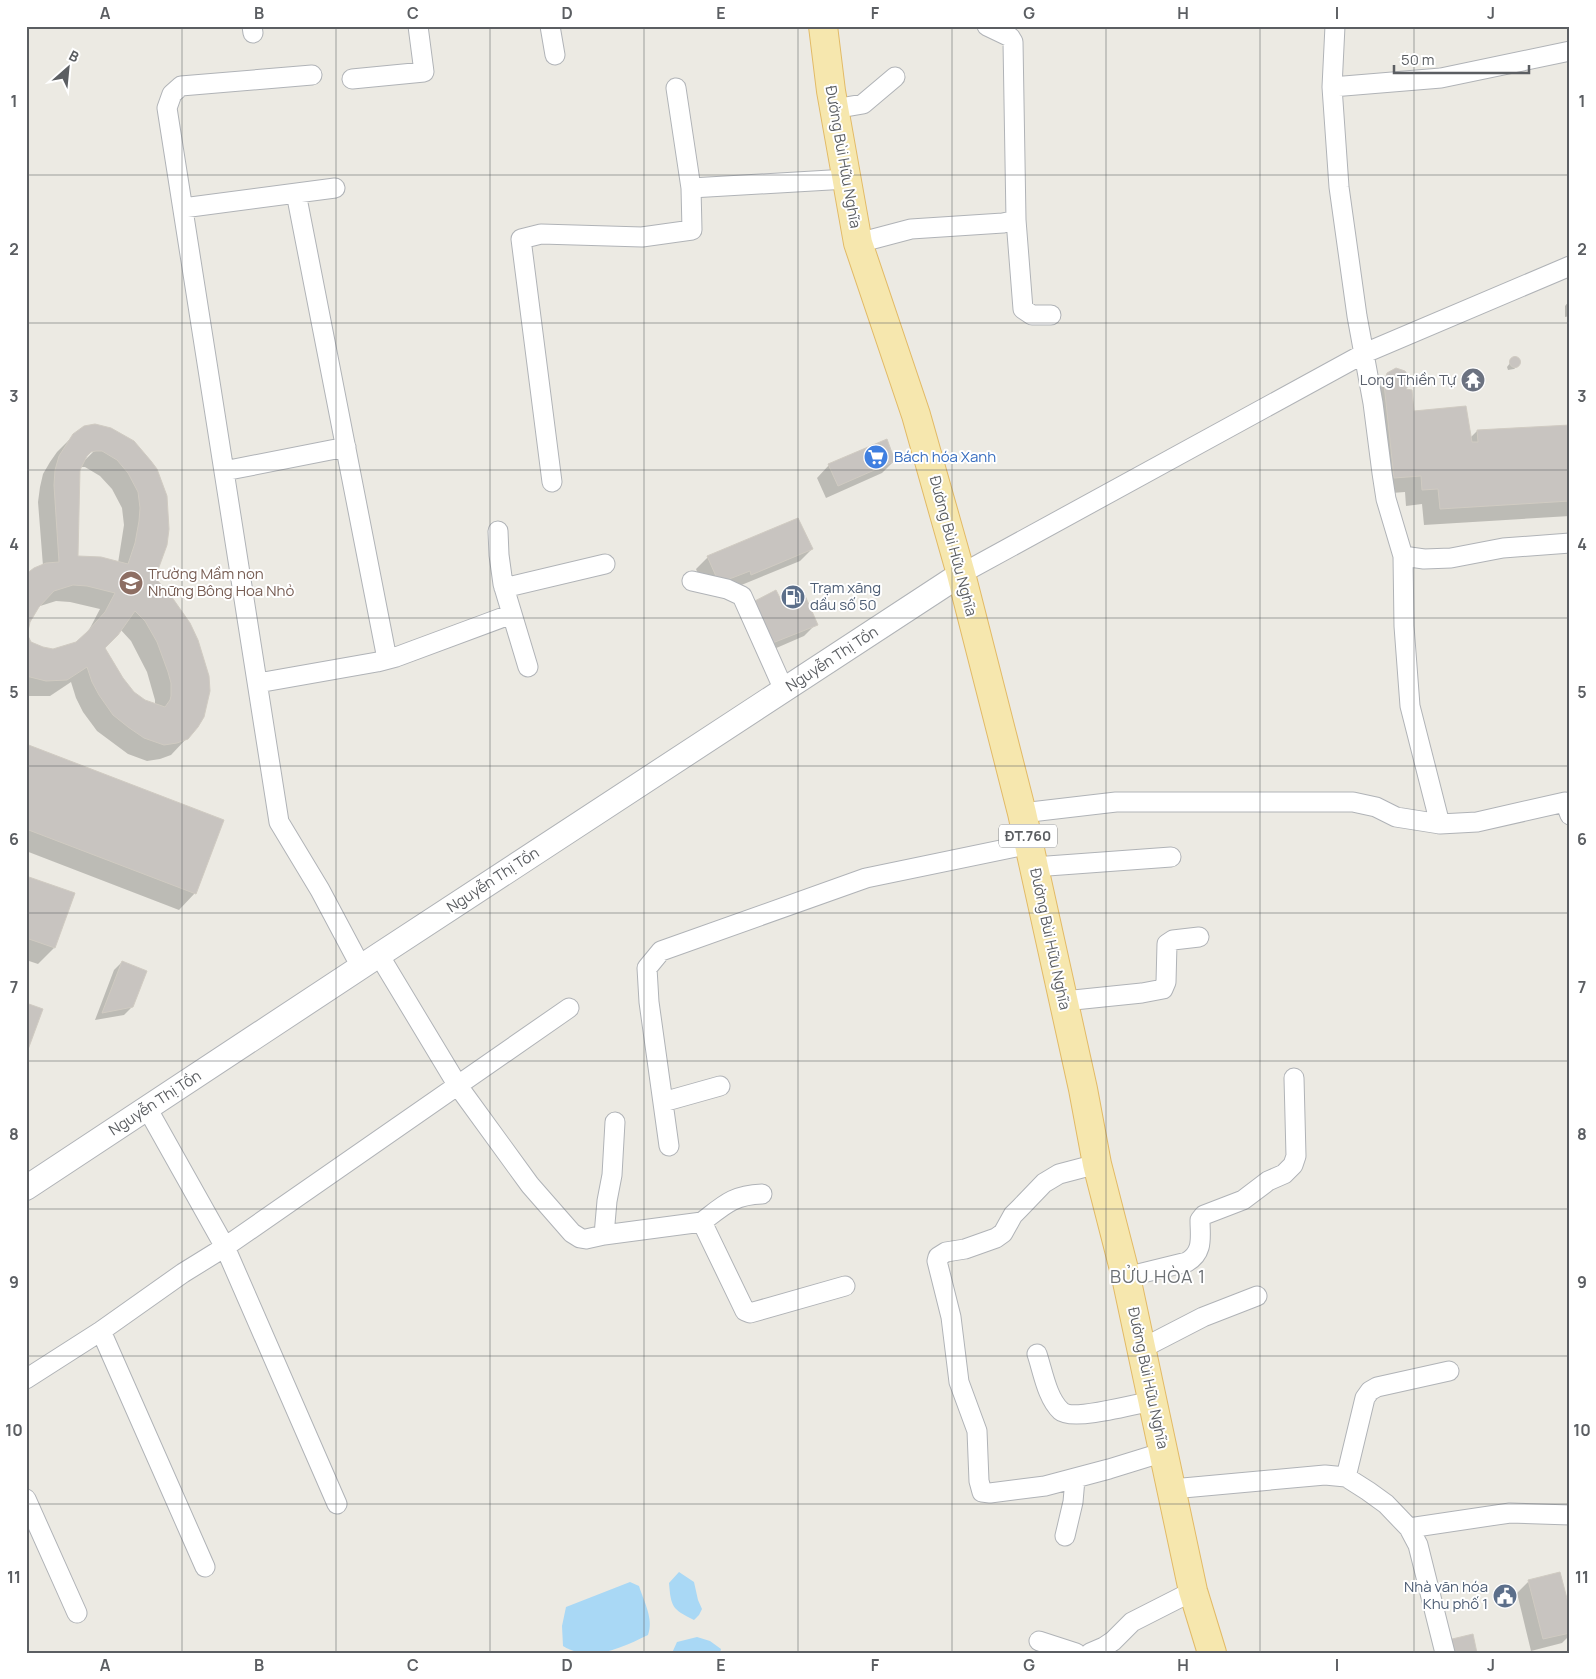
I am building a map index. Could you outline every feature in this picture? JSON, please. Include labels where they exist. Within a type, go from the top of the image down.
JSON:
[{"type":"main road","name":"Đường Bùi Hữu Nghĩa","points":[[823,26],[834,109],[858,242],[916,415],[962,574],[1022,813],[1064,1001],[1097,1164],[1126,1277],[1193,1592],[1212,1653]]},
{"type":"street","points":[[352,79],[424,72],[418,26]]},
{"type":"street","points":[[550,26],[555,55]]},
{"type":"street","points":[[986,26],[1010,37],[1013,42],[1016,220],[1024,309],[1032,315],[1051,315]]},
{"type":"street","points":[[1335,26],[1332,87],[1339,187],[1386,499],[1402,556],[1404,626],[1410,706],[1440,824]]},
{"type":"street","points":[[1332,87],[1441,78],[1570,52]]},
{"type":"street","points":[[312,74],[180,86],[175,89],[169,98],[167,108],[279,822],[320,890],[458,1086],[530,1185],[572,1233],[586,1239],[702,1222],[725,1204],[737,1198],[745,1195],[762,1194]]},
{"type":"street","points":[[834,109],[863,104],[894,77]]},
{"type":"street","points":[[552,482],[521,239],[541,234],[642,237],[692,230],[691,188],[676,88]]},
{"type":"street","points":[[691,188],[847,179]]},
{"type":"street","points":[[183,208],[335,188]]},
{"type":"street","points":[[296,193],[387,659]]},
{"type":"street","points":[[858,242],[911,229],[1003,223],[1016,220]]},
{"type":"street","points":[[962,574],[1365,353],[1570,266]]},
{"type":"street","points":[[224,471],[346,447]]},
{"type":"street","points":[[498,531],[500,570],[528,667]]},
{"type":"street","points":[[1402,556],[1424,559],[1451,558],[1503,548],[1570,543]]},
{"type":"street","points":[[504,588],[605,564]]},
{"type":"street","name":"Nguyễn Thị Tồn","points":[[26,1188],[962,574]]},
{"type":"street","points":[[692,581],[727,589],[742,596],[784,690]]},
{"type":"street","points":[[258,683],[387,659],[512,614]]},
{"type":"street","points":[[1022,813],[1116,802],[1352,802],[1376,807],[1396,817],[1440,824],[1477,822],[1568,802]]},
{"type":"street","points":[[669,1146],[649,1002],[648,968],[660,951],[866,878],[1032,855],[1171,857]]},
{"type":"street","points":[[1064,1001],[1142,993],[1163,988],[1166,982],[1167,944],[1173,940],[1200,937]]},
{"type":"street","points":[[26,1380],[101,1331],[183,1273],[225,1247],[569,1008]]},
{"type":"street","points":[[1126,1277],[1187,1262],[1193,1258],[1200,1248],[1201,1217],[1214,1210],[1243,1200],[1268,1181],[1289,1170],[1296,1156],[1294,1078]]},
{"type":"street","points":[[663,1102],[720,1086]]},
{"type":"street","points":[[147,1108],[225,1247],[337,1504]]},
{"type":"street","points":[[604,1235],[607,1201],[612,1175],[616,1122]]},
{"type":"street","points":[[1097,1164],[1054,1177],[1036,1190],[1013,1215],[1003,1233],[996,1238],[965,1249],[942,1254],[938,1257],[937,1261],[951,1317],[959,1382],[977,1431],[979,1481],[982,1492],[990,1493],[1044,1486],[1075,1479],[1164,1452]]},
{"type":"street","points":[[702,1222],[747,1312],[762,1311],[796,1299],[845,1286]]},
{"type":"street","points":[[1141,1349],[1203,1317],[1257,1296]]},
{"type":"street","points":[[101,1331],[205,1567]]},
{"type":"street","points":[[1037,1354],[1055,1403],[1062,1413],[1084,1415],[1152,1401]]},
{"type":"street","points":[[1346,1477],[1365,1398],[1370,1391],[1377,1387],[1449,1371]]},
{"type":"street","points":[[1172,1489],[1325,1475],[1346,1477],[1386,1504],[1409,1528],[1418,1545],[1445,1653]]},
{"type":"street","points":[[1065,1536],[1073,1502],[1075,1479]]},
{"type":"street","points":[[26,1499],[77,1613]]},
{"type":"street","points":[[1409,1528],[1510,1514],[1570,1515]]},
{"type":"street","points":[[1090,1653],[1104,1647],[1132,1622],[1193,1592]]},
{"type":"street","points":[[1039,1641],[1076,1653]]},
{"type":"water","points":[[679,1572],[694,1582],[702,1609],[694,1620],[677,1610],[672,1602],[669,1583]]},
{"type":"water","points":[[630,1582],[639,1586],[646,1604],[650,1623],[648,1635],[606,1652],[584,1653],[563,1646],[562,1626],[566,1607]]},
{"type":"water","points":[[697,1637],[710,1641],[721,1649],[720,1653],[672,1653],[677,1642]]},
{"type":"building","points":[[1513,357],[1517,357],[1520,362],[1519,366],[1513,367],[1510,364],[1510,360]]},
{"type":"building","points":[[1396,368],[1405,371],[1409,377],[1409,385],[1406,389],[1412,390],[1414,411],[1466,406],[1472,442],[1478,442],[1477,430],[1570,425],[1570,501],[1440,509],[1438,489],[1422,490],[1421,476],[1394,478],[1384,384],[1387,373]]},
{"type":"building","points":[[95,424],[111,428],[134,441],[157,469],[167,496],[169,529],[167,545],[155,578],[169,593],[190,623],[198,640],[209,676],[210,691],[204,717],[198,727],[188,739],[177,743],[164,745],[144,738],[113,715],[99,695],[87,667],[67,680],[46,681],[26,676],[26,574],[46,563],[59,562],[54,485],[55,470],[59,456],[73,434],[84,426]],"holes":[[[102,451],[117,460],[128,473],[138,492],[139,521],[135,543],[128,564],[101,557],[78,556],[80,470],[87,456],[91,452]],[[73,585],[87,586],[115,593],[105,612],[76,642],[53,649],[31,642],[28,631],[30,622],[39,607],[54,591]],[[135,611],[145,621],[157,642],[171,683],[171,696],[165,707],[145,700],[134,692],[123,678],[105,648],[118,635]]]},
{"type":"building","name":"Bách hóa Xanh","points":[[887,439],[895,461],[838,486],[828,464]]},
{"type":"building","points":[[798,518],[813,549],[751,575],[750,571],[719,583],[707,556]]},
{"type":"building","points":[[776,590],[781,600],[803,591],[818,625],[770,644],[751,603]]},
{"type":"building","points":[[26,744],[224,820],[196,894],[26,829]]},
{"type":"building","points":[[26,876],[75,893],[55,948],[26,938]]},
{"type":"building","points":[[122,961],[147,971],[133,1007],[102,1013]]},
{"type":"building","points":[[26,1003],[43,1009],[26,1055]]},
{"type":"building","points":[[1560,1572],[1570,1610],[1570,1633],[1543,1639],[1528,1580]]},
{"type":"building","points":[[1473,1634],[1477,1653],[1451,1653],[1448,1640]]},
{"type":"place","name":"Long Thiền Tự","points":[[1473,380]]},
{"type":"place","name":"Bách hóa Xanh","points":[[876,457]]},
{"type":"place","name":"Trường Mầm non Những Bông Hoa Nhỏ","points":[[131,583]]},
{"type":"place","name":"Trạm xăng dầu số 50","points":[[793,597]]},
{"type":"place","name":"Nhà văn hóa Khu phố 1","points":[[1505,1596]]},
{"type":"district","name":"BỬU HÒA 1","points":[[1158,1277]]}]
